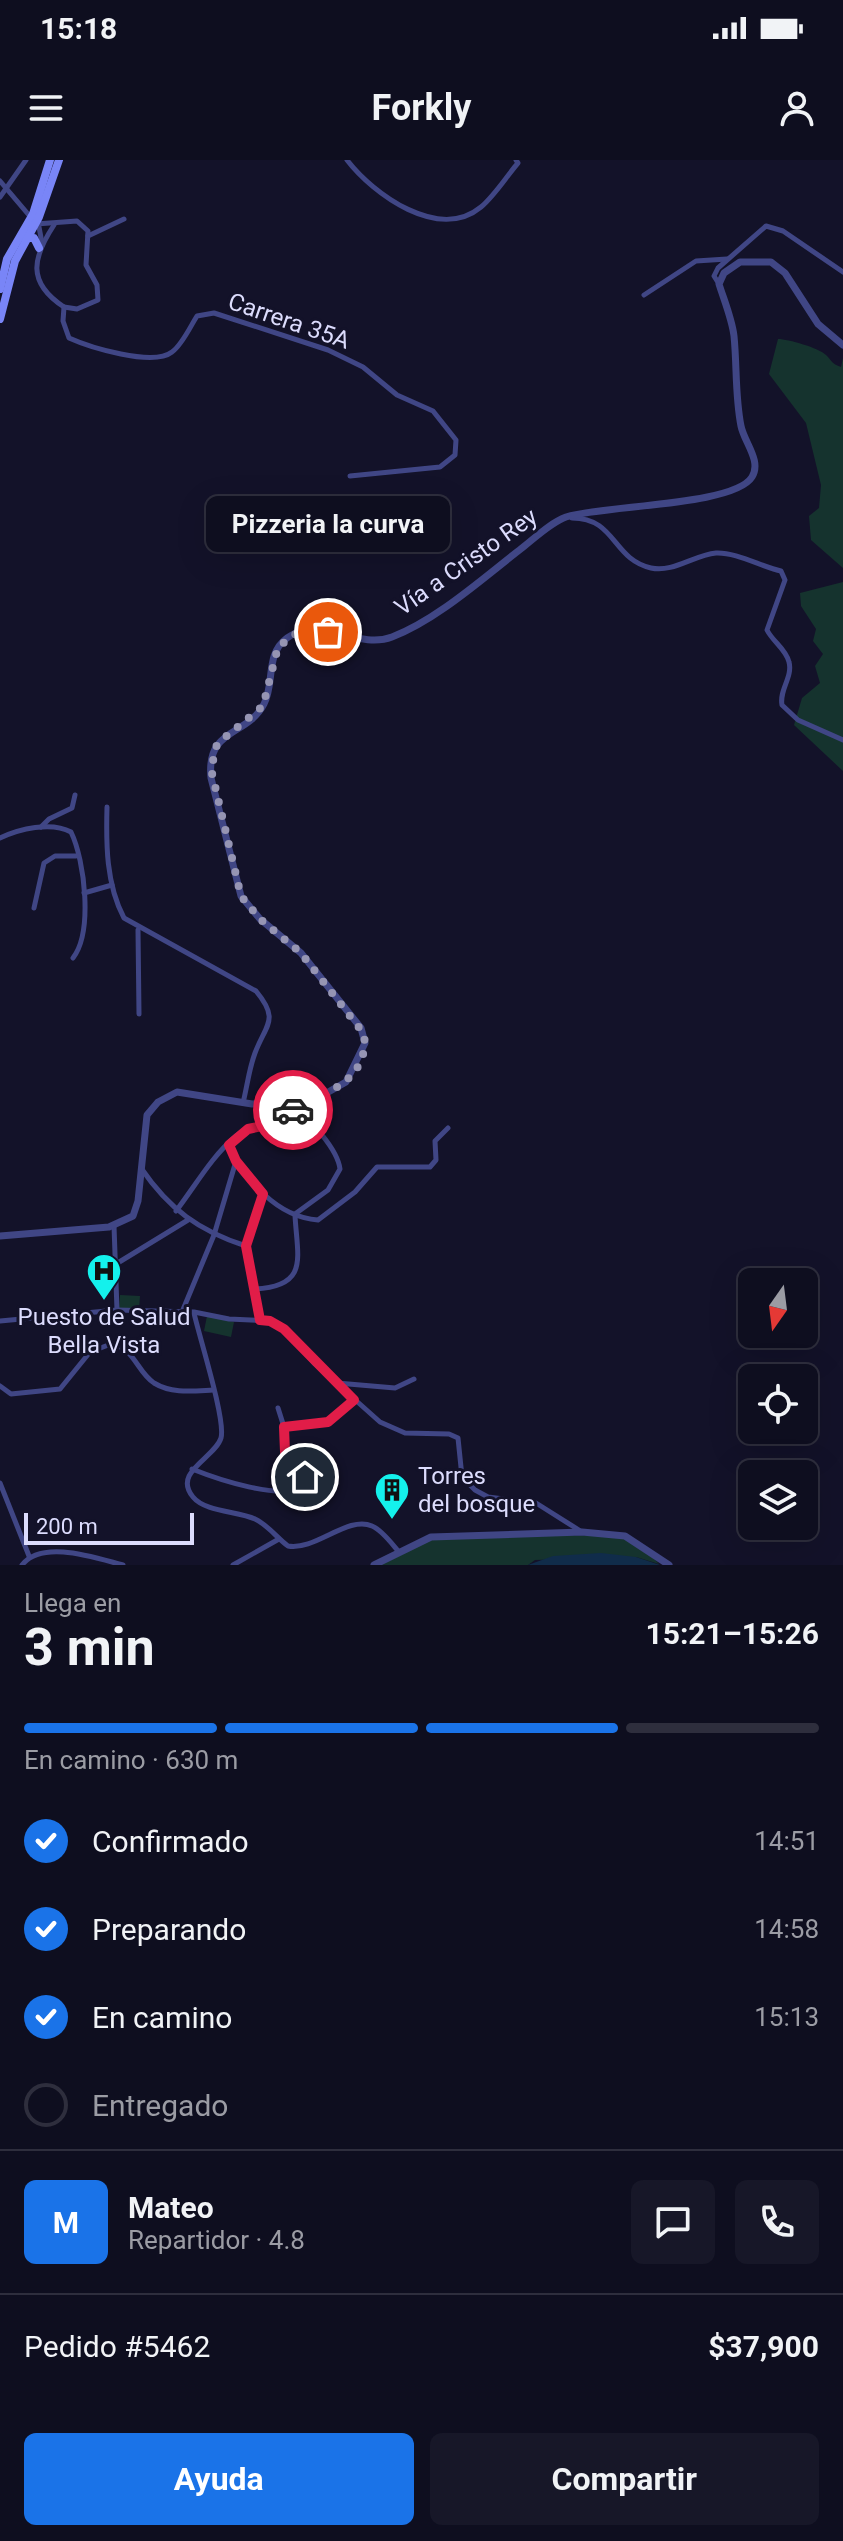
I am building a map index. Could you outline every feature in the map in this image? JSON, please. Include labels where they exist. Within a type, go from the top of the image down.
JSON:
[{"type":"main road","points":[[37,160],[45,174]]},
{"type":"main road","points":[[0,289],[7,259],[33,221],[50,160]]},
{"type":"main road","points":[[0,319],[15,261],[59,160]]},
{"type":"main road","points":[[26,238],[37,240],[39,248]]},
{"type":"street","points":[[0,197],[26,160]]},
{"type":"street","points":[[347,160],[368,186],[393,201],[418,214],[444,218],[481,207],[517,162]]},
{"type":"street","points":[[0,181],[42,234],[39,248]]},
{"type":"street","points":[[88,236],[124,219]]},
{"type":"street","points":[[33,221],[54,225],[77,221],[86,227],[86,265],[97,285],[98,300],[77,309],[64,307]]},
{"type":"street","points":[[39,248],[54,225]]},
{"type":"street","points":[[843,272],[773,226],[760,229],[716,271],[715,279],[719,284],[724,273],[740,262],[771,262],[785,273],[818,324],[843,345]]},
{"type":"street","name":"Carrera 35A","points":[[39,248],[35,261],[46,291],[64,307],[63,321],[69,338],[98,349],[154,358],[174,351],[197,316],[214,313],[328,350],[363,367],[397,395],[433,411],[456,440],[455,455],[440,467],[350,476]]},
{"type":"street","points":[[644,295],[696,261],[732,258]]},
{"type":"street","name":"Vía a Cristo Rey","points":[[114,1226],[136,1210],[147,1115],[169,1095],[187,1093],[243,1104],[316,1099],[340,1087],[358,1063],[365,1043],[364,1034],[301,953],[260,919],[241,896],[211,778],[215,748],[263,706],[278,647],[291,635],[319,630],[376,641],[396,635],[455,600],[564,518],[636,505],[697,499],[734,490],[750,480],[755,461],[740,421],[734,335],[719,284]]},
{"type":"street","points":[[564,518],[599,523],[609,531],[620,549],[648,567],[662,569],[721,553],[781,571],[785,580],[767,630],[789,659],[790,670],[780,694],[782,705],[798,720],[843,740]]},
{"type":"street","points":[[41,828],[49,819],[72,808],[75,795]]},
{"type":"street","points":[[107,807],[106,848],[112,885],[124,918],[138,929],[256,991],[270,1010],[270,1024],[254,1056],[243,1104]]},
{"type":"street","points":[[0,838],[16,831],[41,828],[71,832],[84,893],[84,936],[73,958]]},
{"type":"street","points":[[34,908],[44,863],[55,856],[76,856]]},
{"type":"street","points":[[84,893],[112,885]]},
{"type":"street","points":[[138,929],[139,1014]]},
{"type":"street","points":[[290,1103],[294,1113],[307,1119],[334,1153],[340,1169],[328,1190],[295,1215]]},
{"type":"street","points":[[176,1211],[213,1157],[248,1129],[279,1124],[294,1113]]},
{"type":"street","points":[[229,1145],[236,1161],[263,1194],[295,1215],[318,1220],[330,1213],[377,1167],[430,1167],[436,1160],[435,1141],[448,1128]]},
{"type":"street","points":[[182,1312],[214,1235],[236,1161]]},
{"type":"street","points":[[141,1168],[176,1211],[188,1220],[214,1235],[246,1246]]},
{"type":"street","points":[[260,1320],[246,1246],[263,1194]]},
{"type":"street","points":[[255,1289],[280,1286],[294,1277],[298,1267],[295,1215]]},
{"type":"street","points":[[116,1264],[188,1220]]},
{"type":"street","points":[[0,1236],[114,1226],[117,1310]]},
{"type":"street","points":[[0,1321],[117,1310],[194,1312],[279,1325],[380,1422],[416,1434],[455,1436],[461,1443],[462,1477],[475,1490],[488,1497],[536,1503],[582,1532]]},
{"type":"street","points":[[194,1312],[222,1436],[217,1447],[192,1469],[187,1485],[197,1501],[258,1520],[288,1546],[309,1545],[337,1530],[367,1524],[374,1526],[399,1552]]},
{"type":"street","points":[[0,1386],[5,1392],[23,1395],[60,1389],[90,1352],[111,1344],[127,1350],[146,1376],[165,1388],[213,1390]]},
{"type":"street","points":[[336,1383],[395,1388],[414,1379]]},
{"type":"street","points":[[284,1427],[328,1422],[354,1400]]},
{"type":"street","points":[[192,1469],[275,1490],[298,1490],[306,1481],[285,1452],[284,1427],[278,1408]]},
{"type":"street","points":[[0,1483],[29,1556]]},
{"type":"street","points":[[374,1565],[432,1537],[582,1532],[625,1536],[669,1565]]},
{"type":"street","points":[[233,1565],[279,1539]]},
{"type":"street","points":[[22,1565],[29,1556],[61,1553],[123,1565]]},
{"type":"green space","points":[[778,339],[817,350],[841,367],[843,358],[843,568],[811,540],[809,516],[819,508],[821,485],[806,423],[769,374]]},
{"type":"green space","points":[[843,582],[843,771],[794,725],[802,698],[820,683],[815,666],[823,654],[813,641],[816,629],[801,606],[800,593]]},
{"type":"green space","points":[[120,1295],[140,1296],[139,1310],[119,1308]]},
{"type":"green space","points":[[207,1316],[234,1322],[231,1337],[204,1331]]},
{"type":"green space","points":[[457,1534],[625,1536],[642,1546],[659,1564],[636,1557],[535,1560],[528,1565],[374,1565],[415,1544]]},
{"type":"water","points":[[601,1553],[636,1557],[660,1565],[528,1565],[553,1556]]},
{"type":"way so far","points":[[293,1110],[290,1103],[316,1099],[346,1082],[360,1059],[365,1043],[364,1034],[301,953],[252,911],[237,889],[216,804],[211,764],[220,741],[263,706],[273,659],[283,640],[301,630],[328,632]]},
{"type":"place","name":"Pizzeria la curva","points":[[328,632]]},
{"type":"place","name":"Puesto de Salud Bella Vista","points":[[104,1302]]},
{"type":"place","name":"Torres del bosque","points":[[392,1521]]},
{"type":"route","points":[[293,1110],[292,1117],[287,1121],[248,1129],[229,1145],[236,1161],[263,1194],[246,1246],[260,1320],[270,1321],[284,1329],[296,1345],[354,1400],[328,1422],[284,1427],[285,1452],[305,1477]]}]
